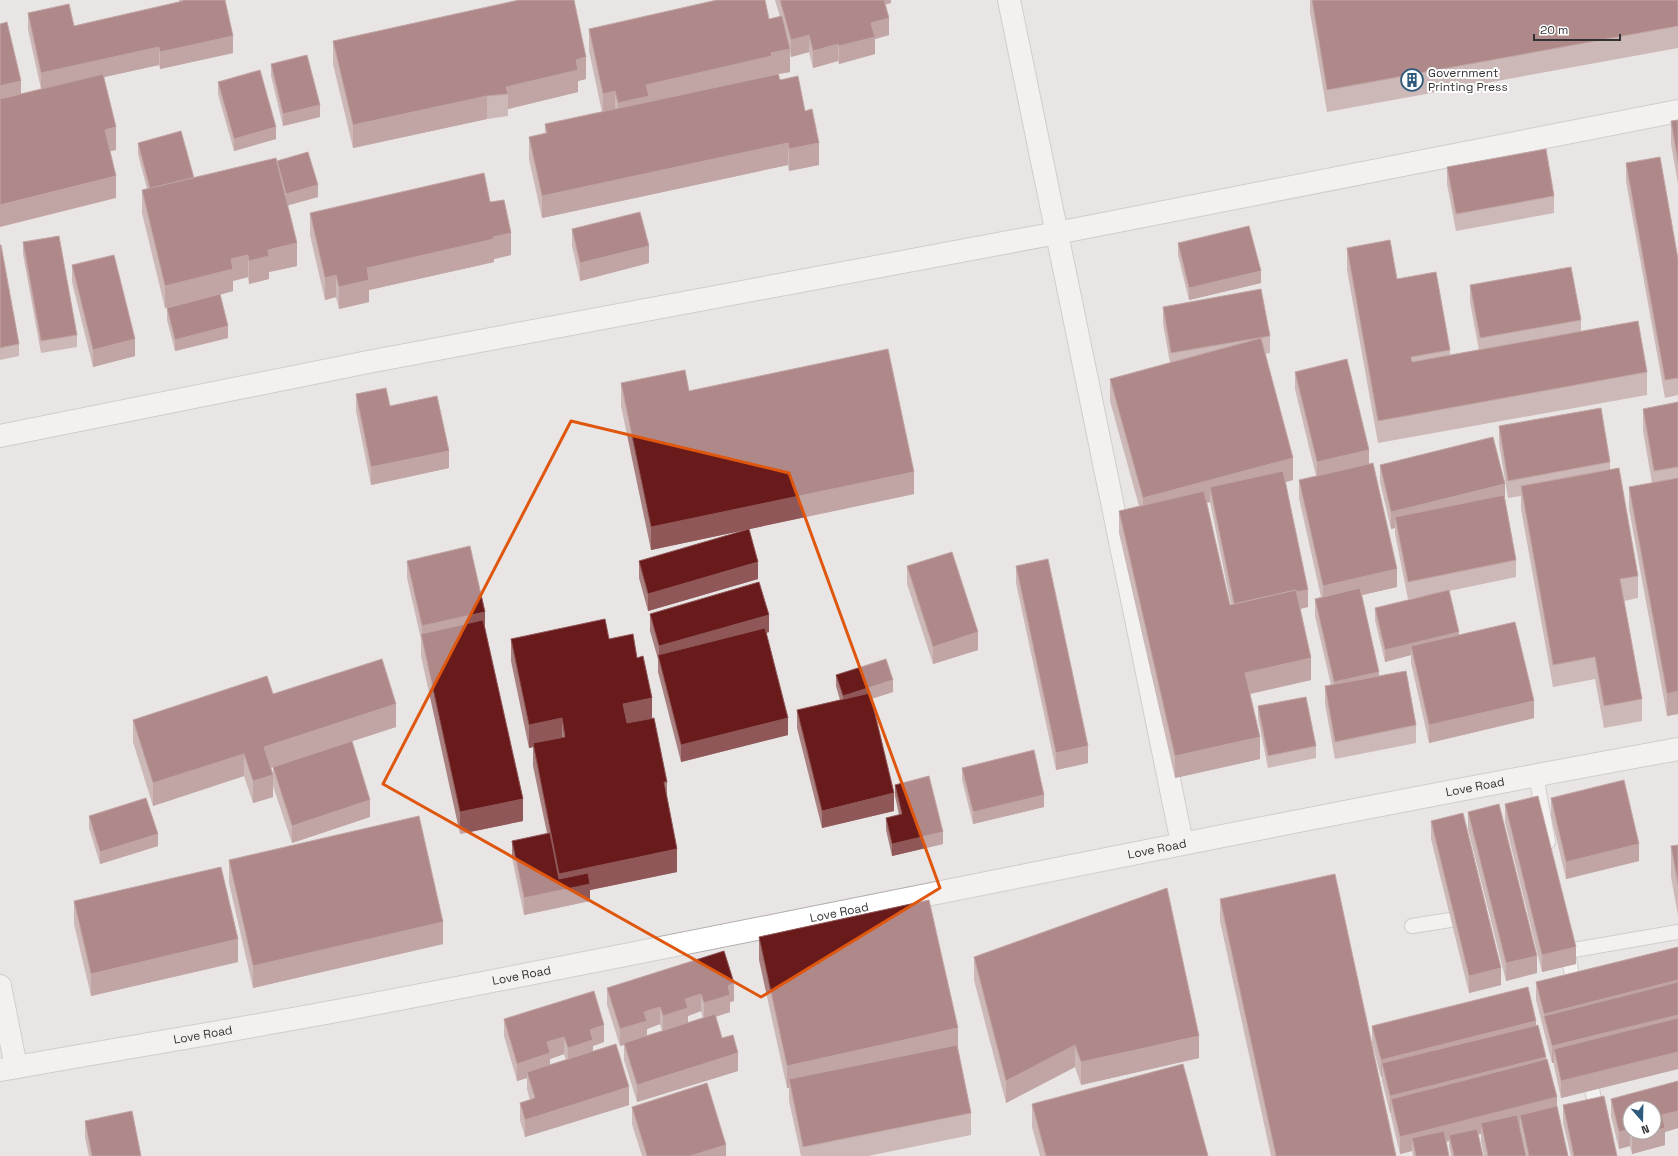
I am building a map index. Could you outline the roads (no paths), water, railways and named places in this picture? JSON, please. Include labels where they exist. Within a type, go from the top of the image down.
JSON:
[{"type":"street","points":[[1010,0],[1182,843]]},
{"type":"street","points":[[0,436],[376,360],[1057,234],[1678,111]]},
{"type":"street","name":"Love Road","points":[[8,1069],[343,1010],[933,895],[1182,843],[1678,749]]},
{"type":"street","points":[[0,986],[8,1069]]},
{"type":"lane","points":[[1536,776],[1551,858]]},
{"type":"lane","points":[[1412,926],[1559,902]]},
{"type":"lane","points":[[1568,951],[1678,932]]},
{"type":"lane","points":[[1565,937],[1577,1004]]},
{"type":"lane","points":[[1586,1057],[1598,1126]]},
{"type":"place","name":"Government Printing Press","points":[[1412,80]]}]
